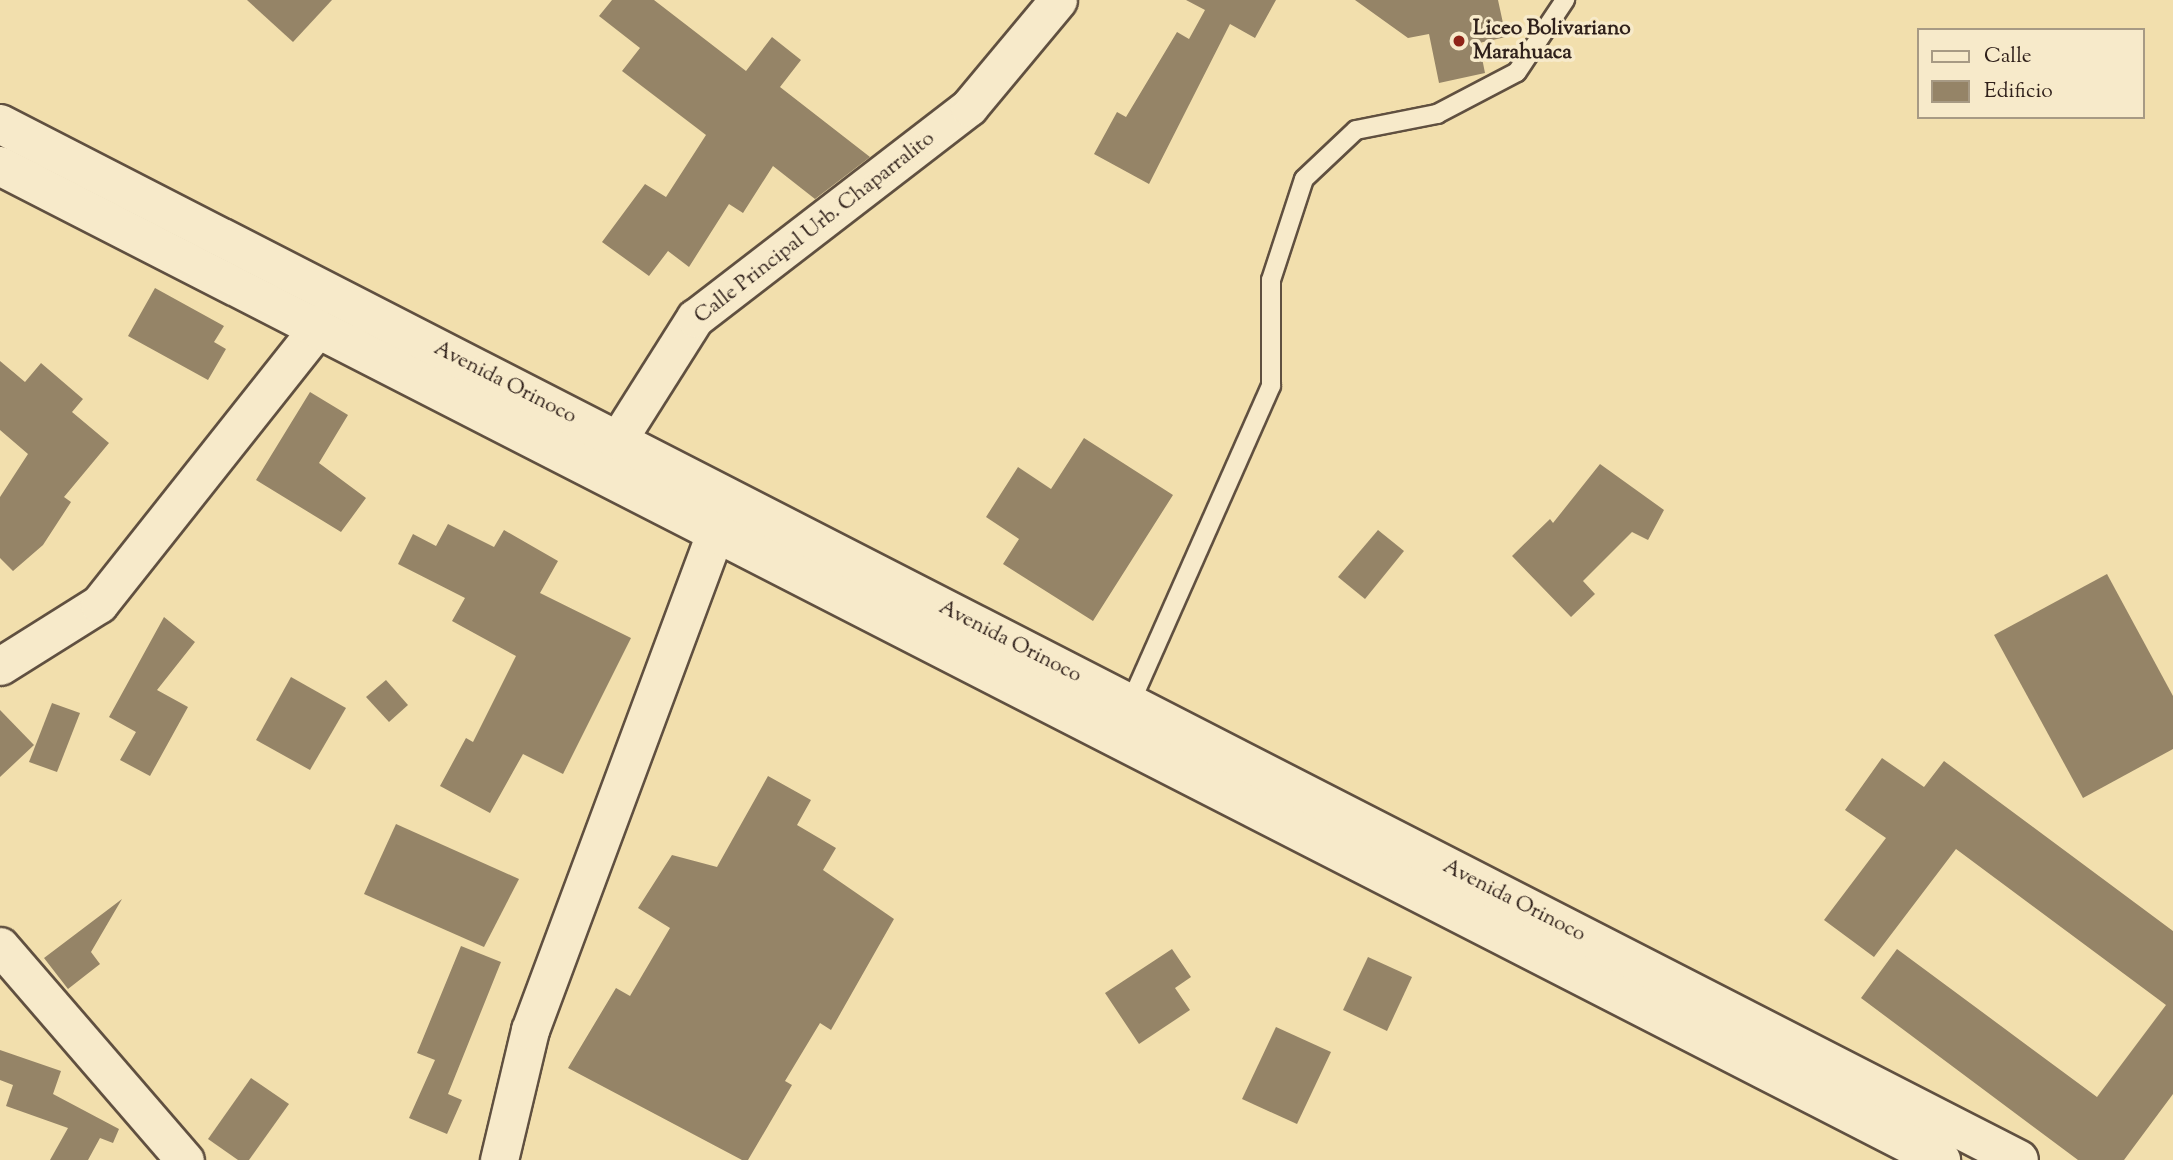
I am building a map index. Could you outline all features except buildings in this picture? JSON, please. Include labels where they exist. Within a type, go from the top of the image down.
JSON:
[{"type":"street","name":"Calle Principal Urb. Chaparralito","points":[[596,475],[615,439],[695,318],[969,107],[1059,0]]},
{"type":"street","name":"Avenida Orinoco","points":[[0,124],[2019,1160]]},
{"type":"street","name":"Avenida Orinoco","points":[[0,166],[318,328],[714,536],[1223,789],[1941,1160]]},
{"type":"street","points":[[0,666],[99,604],[318,328]]},
{"type":"street","points":[[499,1160],[530,1030],[714,536]]},
{"type":"street","points":[[0,946],[185,1160]]},
{"type":"lane","points":[[1130,704],[1271,386],[1271,280],[1304,179],[1356,130],[1437,114],[1517,72],[1565,0]]},
{"type":"place","name":"Liceo Bolivariano Marahuaca","points":[[1459,41]]}]
